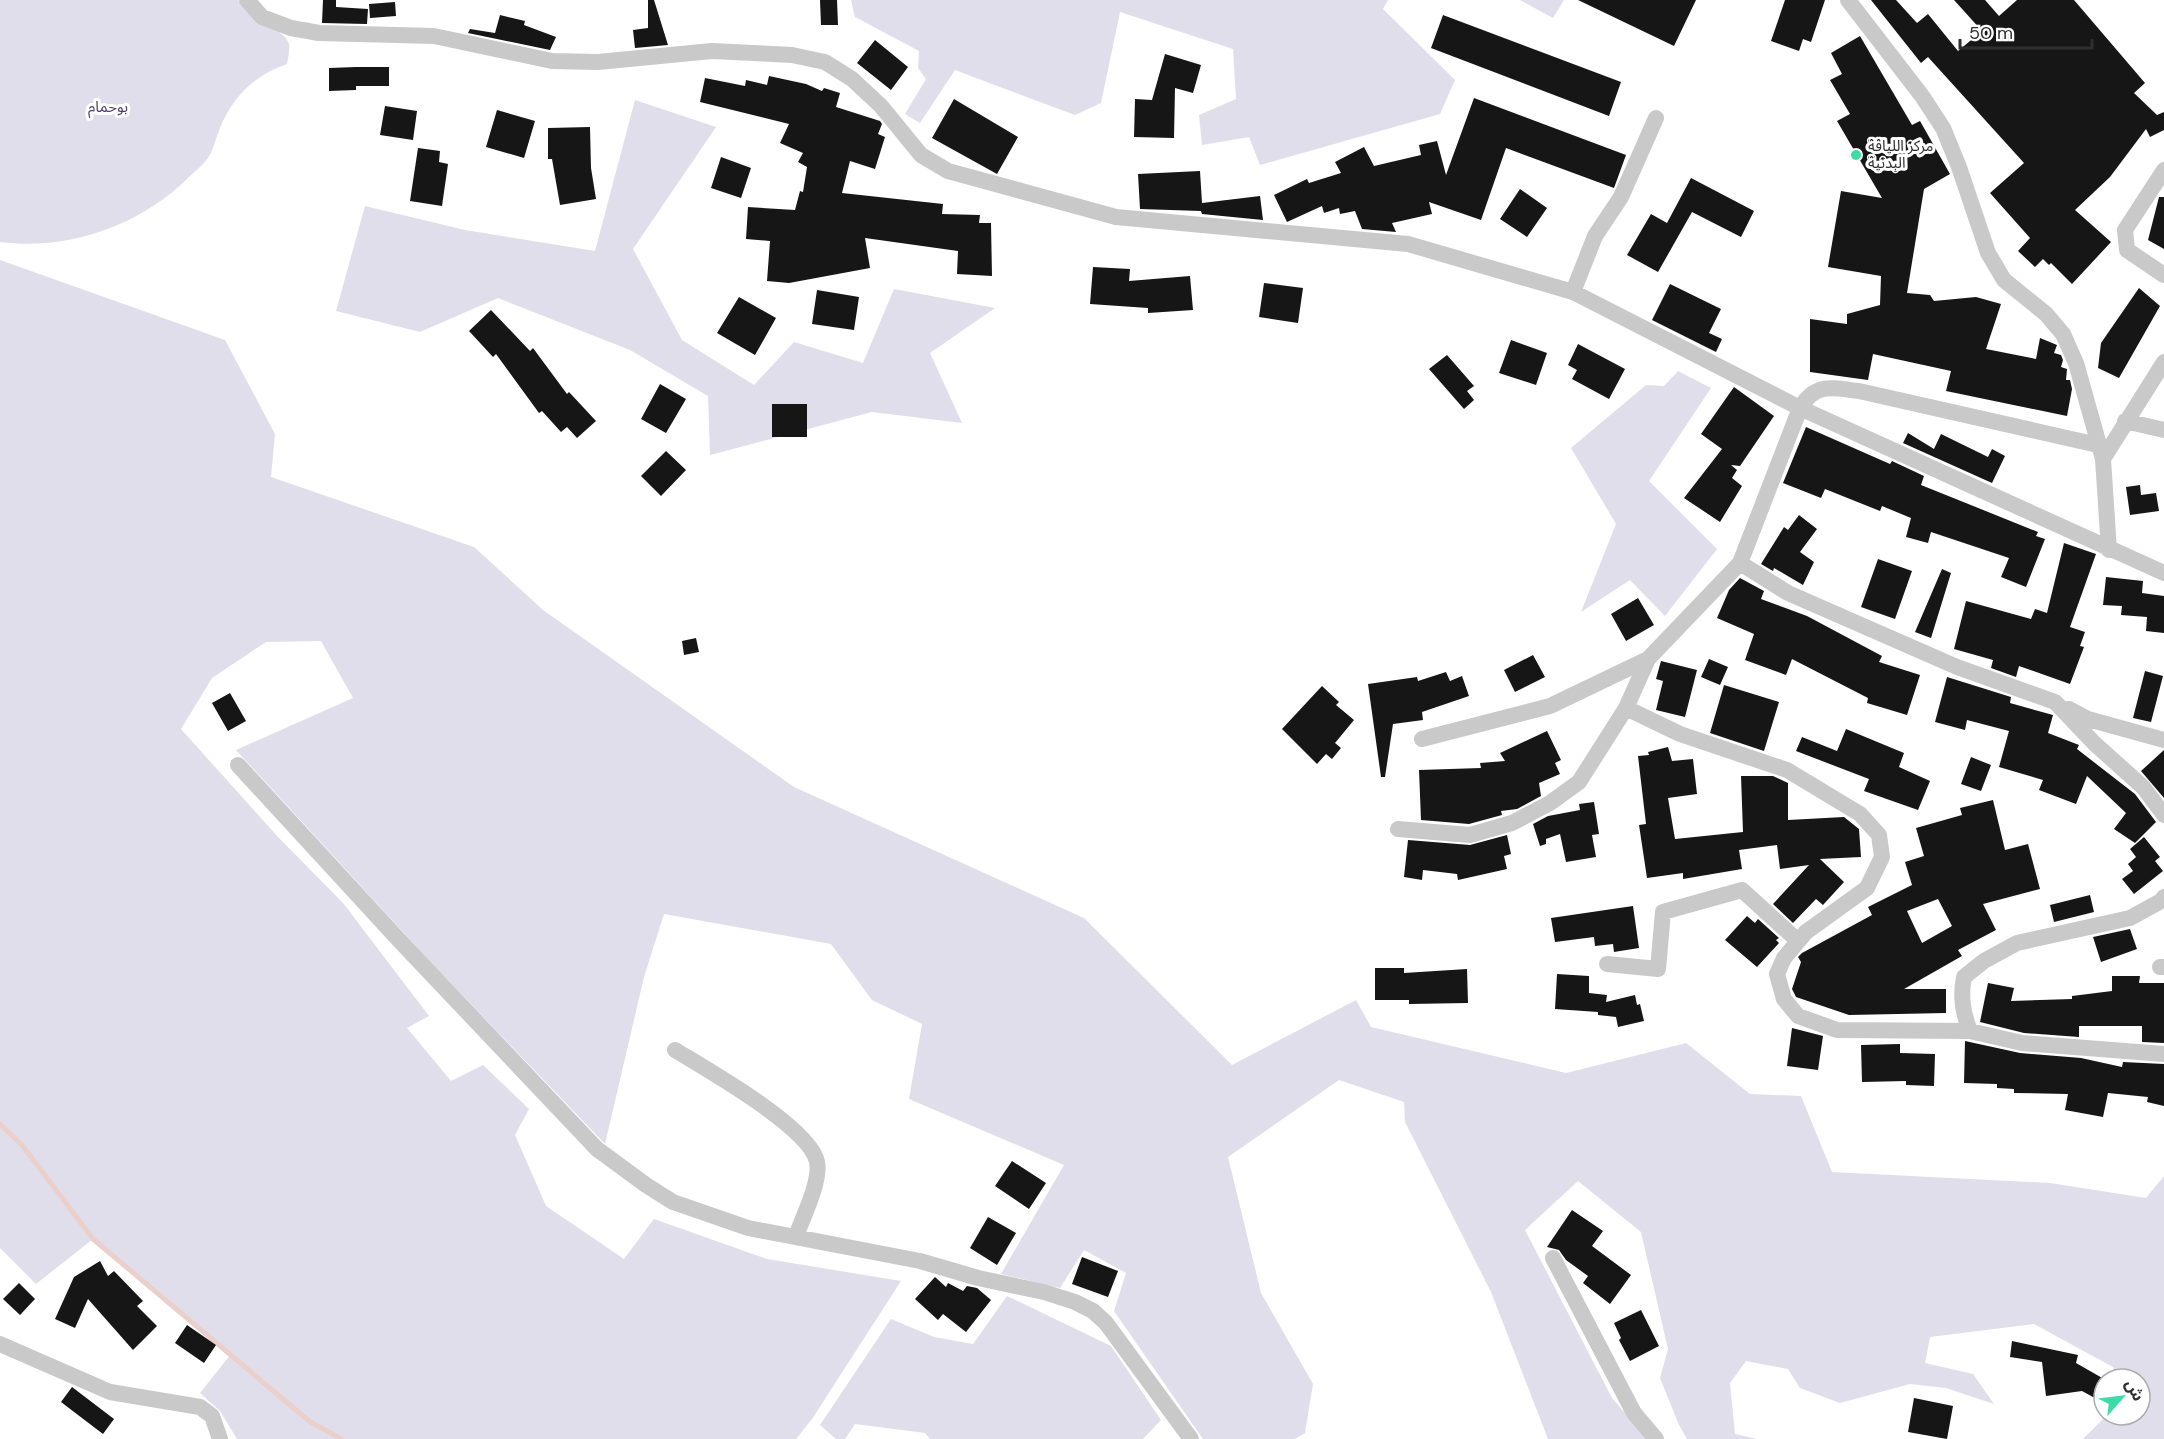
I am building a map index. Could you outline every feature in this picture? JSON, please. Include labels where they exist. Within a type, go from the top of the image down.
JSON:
[{"type":"street","points":[[247,0],[262,16],[291,28],[319,33],[434,36],[552,60],[598,62],[712,51],[792,56],[825,62],[852,80],[881,106],[921,154],[948,171],[1116,217],[1408,244],[1573,292],[1800,408],[2164,573]]},
{"type":"street","points":[[1848,0],[1922,96],[1943,128],[1959,166],[1988,253],[2004,280],[2046,314],[2063,334],[2076,363],[2101,452],[2109,550]]},
{"type":"street","points":[[1573,292],[1595,236],[1621,197],[1656,118]]},
{"type":"street","points":[[2164,170],[2125,230],[2127,249],[2164,275]]},
{"type":"street","points":[[2101,452],[2125,421],[2164,362]]},
{"type":"street","points":[[1398,830],[1470,835],[1522,818],[1550,803],[1579,782],[1626,708],[1648,659],[1740,563],[1800,408],[1808,396],[1824,387],[1859,391],[2101,452]]},
{"type":"street","points":[[2125,421],[2164,430]]},
{"type":"street","points":[[1740,563],[1788,593],[1957,667],[2055,702],[2088,719],[2164,740]]},
{"type":"street","points":[[1422,739],[1550,706],[1648,659]]},
{"type":"street","points":[[2055,702],[2095,744],[2143,788],[2164,816]]},
{"type":"street","points":[[1626,708],[1680,734],[1787,770],[1860,814],[1879,835],[1882,857],[1867,888],[1806,932],[1784,958],[1777,974],[1784,999],[1798,1016],[1837,1030],[1970,1031],[2022,1043],[2164,1054]]},
{"type":"street","points":[[238,765],[407,949],[597,1149],[673,1202],[748,1228],[920,1261],[1076,1302],[1093,1311],[1106,1323],[1191,1439]]},
{"type":"street","points":[[1607,964],[1658,969],[1663,912],[1742,890],[1798,941]]},
{"type":"street","points":[[1970,1031],[1961,992],[1964,977],[1984,961],[2017,943],[2130,918],[2164,897]]},
{"type":"street","points":[[675,1050],[738,1089],[795,1131],[812,1149],[817,1162],[817,1178],[796,1236]]},
{"type":"street","points":[[1553,1257],[1634,1413],[1656,1439]]},
{"type":"street","points":[[0,1344],[110,1392],[200,1407],[212,1416],[220,1439]]},
{"type":"green space","name":"بوحمام","points":[[0,0],[238,0],[250,12],[286,38],[289,44],[287,64],[265,74],[246,88],[231,106],[206,161],[170,194],[148,209],[102,231],[77,238],[51,243],[0,242]]},
{"type":"green space","points":[[851,0],[1388,0],[1383,9],[1455,80],[1440,114],[1260,165],[1249,137],[1202,145],[1199,115],[1236,99],[1233,49],[1120,12],[1101,103],[1075,115],[955,70],[920,123],[905,114],[926,79],[918,68],[919,51],[855,17]]},
{"type":"green space","points":[[1520,0],[1564,0],[1553,18]]},
{"type":"green space","points":[[635,100],[716,127],[633,249],[682,340],[754,385],[794,342],[863,363],[894,289],[995,308],[930,353],[962,423],[872,412],[710,455],[708,396],[630,350],[498,298],[420,332],[336,311],[365,206],[465,230],[595,251]]},
{"type":"green space","points":[[0,260],[225,340],[275,434],[271,477],[474,547],[543,610],[794,787],[1084,918],[1232,1065],[1356,1000],[1371,1027],[1566,1073],[1686,1043],[1750,1094],[1801,1096],[1832,1172],[2050,1183],[2146,1198],[2164,1176],[2164,1439],[2083,1439],[2095,1427],[2152,1427],[2152,1367],[2113,1367],[2034,1324],[1930,1337],[1925,1363],[1973,1374],[1994,1404],[1946,1388],[1910,1384],[1840,1403],[1800,1388],[1788,1369],[1746,1361],[1730,1383],[1735,1434],[1757,1439],[1687,1439],[1660,1378],[1668,1349],[1641,1232],[1578,1181],[1525,1230],[1612,1398],[1648,1439],[1548,1439],[1491,1292],[1405,1122],[1404,1102],[1339,1080],[1228,1157],[1261,1293],[1313,1384],[1305,1433],[1295,1439],[1203,1439],[1114,1311],[1126,1273],[1084,1250],[1060,1288],[1001,1274],[1064,1165],[909,1099],[922,1024],[872,1000],[831,944],[664,914],[644,977],[605,1144],[426,957],[236,750],[353,698],[321,641],[266,642],[212,678],[181,729],[278,837],[343,903],[429,1016],[407,1028],[451,1081],[483,1065],[529,1109],[515,1135],[546,1206],[624,1259],[654,1219],[767,1259],[901,1281],[812,1419],[796,1439],[237,1439],[220,1411],[200,1393],[231,1354],[93,1239],[36,1284],[0,1248]]},
{"type":"green space","points":[[1678,371],[1711,388],[1649,481],[1717,549],[1665,616],[1630,580],[1581,612],[1616,524],[1571,448],[1646,385],[1664,386]]},
{"type":"green space","points":[[1007,1296],[1111,1346],[1161,1420],[1143,1439],[930,1439],[925,1433],[855,1424],[845,1439],[836,1439],[820,1425],[891,1319],[934,1337],[973,1344]]},
{"type":"building","points":[[323,0],[336,0],[336,7],[368,9],[367,24],[322,23]]},
{"type":"building","points":[[648,0],[654,0],[668,45],[635,48],[633,30],[648,28]]},
{"type":"building","points":[[820,0],[837,0],[838,25],[821,25]]},
{"type":"building","points":[[1578,0],[1696,0],[1674,46]]},
{"type":"building","points":[[1785,0],[1825,0],[1811,42],[1803,39],[1799,51],[1771,41]]},
{"type":"building","points":[[1871,0],[1896,0],[1917,23],[1928,14],[1958,51],[1982,31],[1954,0],[1985,0],[1999,16],[2017,0],[2074,0],[2145,83],[2134,93],[2157,115],[2164,112],[2164,130],[2150,137],[2146,129],[2110,177],[2075,210],[2111,242],[2072,284],[2051,263],[2049,265],[2043,259],[2035,267],[2018,251],[2030,238],[1990,193],[2024,163],[1928,57],[1921,63]]},
{"type":"building","points":[[395,2],[396,16],[370,18],[369,4]]},
{"type":"building","points":[[500,15],[525,21],[524,25],[556,37],[550,50],[468,33],[470,29],[495,33]]},
{"type":"building","points":[[1443,15],[1621,82],[1609,116],[1431,48]]},
{"type":"building","points":[[1860,36],[1912,125],[1920,121],[1950,174],[1924,189],[1907,293],[1930,295],[1934,301],[1976,297],[2001,304],[1986,349],[2036,359],[2040,338],[2057,345],[2054,353],[2061,355],[2063,360],[2061,367],[2067,369],[2066,380],[2070,380],[2072,389],[2067,416],[1946,391],[1951,371],[1873,354],[1868,380],[1810,372],[1810,319],[1847,324],[1847,314],[1880,305],[1881,276],[1828,267],[1841,191],[1882,198],[1837,121],[1850,114],[1830,80],[1842,74],[1831,53]]},
{"type":"building","points":[[875,40],[908,67],[891,90],[857,63]]},
{"type":"building","points":[[1165,54],[1201,65],[1193,93],[1175,88],[1174,138],[1134,137],[1135,99],[1152,100]]},
{"type":"building","points":[[389,67],[389,86],[356,86],[356,90],[329,91],[329,68]]},
{"type":"building","points":[[769,76],[806,84],[822,91],[824,88],[840,93],[836,107],[880,121],[882,124],[878,134],[885,137],[875,169],[850,161],[842,193],[943,204],[942,214],[980,215],[979,223],[991,223],[992,276],[957,274],[958,251],[865,238],[870,268],[789,283],[767,281],[770,241],[746,239],[748,207],[795,210],[800,191],[803,192],[807,167],[798,162],[803,153],[780,143],[789,124],[700,102],[705,78],[745,86],[746,80],[767,85]]},
{"type":"building","points":[[1474,98],[1626,155],[1614,188],[1506,148],[1481,220],[1429,202],[1432,214],[1392,223],[1396,232],[1362,229],[1355,211],[1340,214],[1339,208],[1324,213],[1322,206],[1287,222],[1274,195],[1307,179],[1309,183],[1341,173],[1335,162],[1364,147],[1374,166],[1421,155],[1419,145],[1437,141],[1446,175]]},
{"type":"building","points":[[954,99],[1018,137],[997,174],[932,138]]},
{"type":"building","points":[[385,106],[417,111],[413,140],[380,135]]},
{"type":"building","points":[[497,110],[535,121],[524,158],[486,147]]},
{"type":"building","points":[[590,127],[591,168],[596,199],[560,205],[552,159],[548,159],[548,128]]},
{"type":"building","points":[[418,148],[440,151],[439,162],[448,164],[442,206],[410,201]]},
{"type":"building","points":[[721,157],[751,168],[741,198],[711,188]]},
{"type":"building","points":[[1200,171],[1202,203],[1260,196],[1263,220],[1202,214],[1201,211],[1140,209],[1138,174]]},
{"type":"building","points":[[1691,178],[1754,211],[1741,237],[1692,212],[1658,272],[1627,255],[1651,214],[1667,223]]},
{"type":"building","points":[[1520,189],[1547,208],[1527,237],[1500,219]]},
{"type":"building","points":[[2159,197],[2164,197],[2164,249],[2148,240]]},
{"type":"building","points":[[1093,267],[1130,269],[1129,281],[1190,276],[1193,310],[1148,313],[1148,308],[1090,304]]},
{"type":"building","points":[[1264,283],[1303,288],[1298,323],[1259,317]]},
{"type":"building","points":[[1670,284],[1721,309],[1709,333],[1722,339],[1716,352],[1652,320]]},
{"type":"building","points":[[2139,288],[2160,306],[2119,378],[2098,368],[2101,343]]},
{"type":"building","points":[[817,290],[859,297],[854,330],[812,324]]},
{"type":"building","points":[[739,297],[776,318],[755,355],[717,333]]},
{"type":"building","points":[[491,310],[530,351],[533,348],[567,394],[569,392],[596,421],[577,438],[567,427],[561,432],[542,411],[539,413],[496,354],[493,357],[469,331]]},
{"type":"building","points":[[1511,340],[1547,353],[1536,385],[1499,373]]},
{"type":"building","points":[[1578,344],[1625,369],[1609,399],[1572,379],[1577,370],[1568,365]]},
{"type":"building","points":[[1447,355],[1474,386],[1467,391],[1474,400],[1464,409],[1429,369]]},
{"type":"building","points":[[660,384],[686,399],[666,433],[641,419]]},
{"type":"building","points":[[1734,387],[1774,416],[1740,466],[1731,465],[1737,470],[1732,478],[1742,486],[1720,522],[1684,498],[1722,449],[1701,434]]},
{"type":"building","points":[[772,404],[807,404],[807,437],[772,437]]},
{"type":"building","points":[[1806,427],[1890,464],[1892,461],[1924,476],[1921,485],[2038,532],[2036,536],[2045,539],[2026,587],[2001,577],[2009,558],[1931,532],[1928,543],[1906,537],[1911,518],[1882,506],[1880,511],[1825,489],[1821,498],[1783,483]]},
{"type":"building","points":[[1908,433],[1934,449],[1941,434],[1988,457],[1992,449],[2005,456],[1992,483],[1903,443]]},
{"type":"building","points":[[666,451],[686,470],[661,496],[641,476]]},
{"type":"building","points":[[2140,485],[2141,495],[2156,493],[2159,511],[2130,515],[2126,487]]},
{"type":"building","points":[[1799,515],[1817,529],[1800,552],[1814,562],[1803,585],[1774,568],[1773,571],[1761,564],[1784,527],[1788,530]]},
{"type":"building","points":[[2064,543],[2096,554],[2070,627],[2085,632],[2080,646],[2084,647],[2070,684],[2019,666],[2016,677],[1991,668],[1993,660],[1954,649],[1966,601],[2031,619],[2035,609],[2047,613]]},
{"type":"building","points":[[1878,559],[1912,571],[1895,619],[1861,607]]},
{"type":"building","points":[[1942,569],[1951,573],[1931,638],[1915,632]]},
{"type":"building","points":[[2106,577],[2143,581],[2142,593],[2164,596],[2164,633],[2146,631],[2147,617],[2121,615],[2122,606],[2103,605]]},
{"type":"building","points":[[1740,578],[1764,591],[1761,599],[1807,616],[1882,656],[1879,662],[1920,675],[1907,715],[1867,703],[1868,698],[1792,659],[1786,675],[1745,660],[1754,634],[1717,618],[1729,590]]},
{"type":"building","points":[[1638,598],[1654,625],[1626,641],[1611,614]]},
{"type":"building","points":[[696,638],[699,652],[684,655],[682,641]]},
{"type":"building","points":[[1533,655],[1545,677],[1515,692],[1504,670]]},
{"type":"building","points":[[1709,659],[1728,667],[1720,685],[1701,677]]},
{"type":"building","points":[[1661,661],[1697,670],[1685,717],[1656,710],[1663,681],[1656,679]]},
{"type":"building","points":[[2145,671],[2163,676],[2151,722],[2133,718]]},
{"type":"building","points":[[1446,672],[1450,681],[1462,676],[1469,696],[1422,712],[1423,720],[1393,724],[1385,777],[1381,777],[1368,684],[1417,677],[1418,681]]},
{"type":"building","points":[[1947,677],[2011,697],[2010,703],[2053,715],[2048,733],[2079,745],[2077,749],[2135,794],[2156,822],[2135,843],[2114,829],[2126,813],[2087,776],[2076,804],[2039,790],[2043,780],[1999,767],[2009,731],[1967,720],[1965,730],[1935,722]]},
{"type":"building","points":[[1724,685],[1779,702],[1764,751],[1710,733]]},
{"type":"building","points":[[1322,686],[1339,702],[1336,705],[1354,720],[1335,743],[1341,748],[1332,759],[1326,754],[1317,764],[1282,729]]},
{"type":"building","points":[[230,693],[246,721],[228,731],[212,703]]},
{"type":"building","points":[[1846,729],[1904,753],[1899,767],[1930,781],[1918,810],[1864,791],[1869,779],[1796,751],[1802,737],[1837,751]]},
{"type":"building","points":[[1547,731],[1561,760],[1555,763],[1560,774],[1539,783],[1541,796],[1517,809],[1501,811],[1502,815],[1469,824],[1421,820],[1419,770],[1481,768],[1480,763],[1505,761],[1500,753]]},
{"type":"building","points":[[1668,747],[1672,761],[1693,759],[1697,794],[1668,798],[1675,839],[1743,832],[1741,776],[1773,776],[1788,783],[1788,820],[1844,817],[1859,829],[1861,857],[1820,859],[1844,882],[1823,905],[1816,899],[1793,923],[1773,904],[1809,865],[1780,869],[1777,845],[1739,850],[1742,869],[1683,879],[1683,873],[1647,878],[1639,825],[1646,824],[1638,756],[1649,755],[1648,752]]},
{"type":"building","points":[[2164,750],[2164,798],[2141,771]]},
{"type":"building","points":[[1971,757],[1991,765],[1981,791],[1961,784]]},
{"type":"building","points":[[1993,800],[2005,850],[2028,844],[2040,889],[1983,904],[1996,930],[1958,950],[1962,956],[1904,989],[1946,989],[1946,1013],[1849,1015],[1796,997],[1792,989],[1801,962],[1798,957],[1872,915],[1868,907],[1912,885],[1905,862],[1924,856],[1916,828],[1962,815],[1960,808]],"holes":[[[1938,899],[1952,926],[1922,943],[1907,911]]]},
{"type":"building","points":[[1594,802],[1599,834],[1592,835],[1596,857],[1566,862],[1560,834],[1546,839],[1546,844],[1540,846],[1533,824],[1548,816],[1580,810],[1579,804]]},
{"type":"building","points":[[1507,835],[1511,854],[1504,856],[1507,869],[1458,880],[1457,874],[1423,870],[1422,880],[1404,877],[1408,840],[1470,845]]},
{"type":"building","points":[[2144,837],[2160,857],[2155,861],[2163,871],[2134,894],[2122,879],[2133,871],[2128,864],[2136,857],[2130,849]]},
{"type":"building","points":[[2090,895],[2094,912],[2054,922],[2050,905]]},
{"type":"building","points":[[1633,906],[1639,948],[1614,952],[1613,944],[1595,946],[1594,937],[1555,942],[1551,918]]},
{"type":"building","points":[[1747,916],[1755,923],[1758,919],[1779,938],[1776,940],[1779,943],[1757,967],[1725,940]]},
{"type":"building","points":[[2130,929],[2137,949],[2101,962],[2093,937]]},
{"type":"building","points":[[1375,968],[1404,968],[1404,973],[1467,969],[1468,1003],[1409,1004],[1409,1000],[1375,1000]]},
{"type":"building","points":[[1557,974],[1589,976],[1589,993],[1607,995],[1606,1002],[1635,995],[1644,1021],[1618,1027],[1616,1017],[1598,1015],[1598,1012],[1555,1009]]},
{"type":"building","points":[[2112,976],[2140,976],[2139,983],[2164,983],[2164,1043],[2142,1042],[2142,1026],[2079,1026],[2079,1037],[2024,1033],[1980,1022],[1988,983],[2014,988],[2011,1001],[2072,999],[2072,996],[2112,991]]},
{"type":"building","points":[[1792,1028],[1823,1036],[1818,1070],[1787,1066]]},
{"type":"building","points":[[1965,1041],[2020,1053],[2081,1058],[2122,1067],[2123,1062],[2164,1064],[2164,1106],[2147,1102],[2148,1097],[2108,1093],[2103,1117],[2065,1110],[2068,1094],[2014,1093],[2014,1089],[1997,1088],[1997,1084],[1964,1083]]},
{"type":"building","points":[[1900,1044],[1900,1053],[1935,1054],[1934,1086],[1906,1085],[1906,1081],[1862,1082],[1861,1045]]},
{"type":"building","points":[[1012,1161],[1046,1183],[1029,1209],[995,1186]]},
{"type":"building","points":[[1572,1210],[1603,1231],[1592,1246],[1631,1275],[1610,1304],[1583,1283],[1588,1276],[1566,1260],[1559,1250],[1547,1247]]},
{"type":"building","points":[[988,1217],[1016,1233],[997,1265],[970,1248]]},
{"type":"building","points":[[1082,1257],[1118,1271],[1108,1297],[1072,1284]]},
{"type":"building","points":[[100,1261],[108,1276],[114,1271],[143,1301],[137,1306],[157,1326],[133,1350],[88,1299],[75,1328],[55,1319],[74,1277]]},
{"type":"building","points":[[935,1277],[946,1287],[948,1283],[963,1291],[967,1286],[977,1288],[991,1300],[966,1332],[943,1314],[938,1320],[915,1299]]},
{"type":"building","points":[[19,1283],[35,1299],[20,1315],[3,1299]]},
{"type":"building","points":[[1641,1310],[1659,1346],[1630,1361],[1619,1340],[1621,1338],[1614,1323]]},
{"type":"building","points":[[187,1325],[216,1345],[204,1363],[175,1343]]},
{"type":"building","points":[[2012,1341],[2078,1355],[2076,1363],[2092,1372],[2092,1396],[2082,1391],[2046,1396],[2042,1362],[2010,1357]]},
{"type":"building","points":[[72,1387],[114,1419],[103,1434],[61,1402]]},
{"type":"building","points":[[1914,1398],[1953,1406],[1947,1439],[1908,1432]]},
{"type":"waterway","points":[[0,1124],[22,1145],[93,1239],[309,1421],[341,1439]]},
{"type":"place","name":"مركز اللياقة البدنية","points":[[1856,155]]}]
